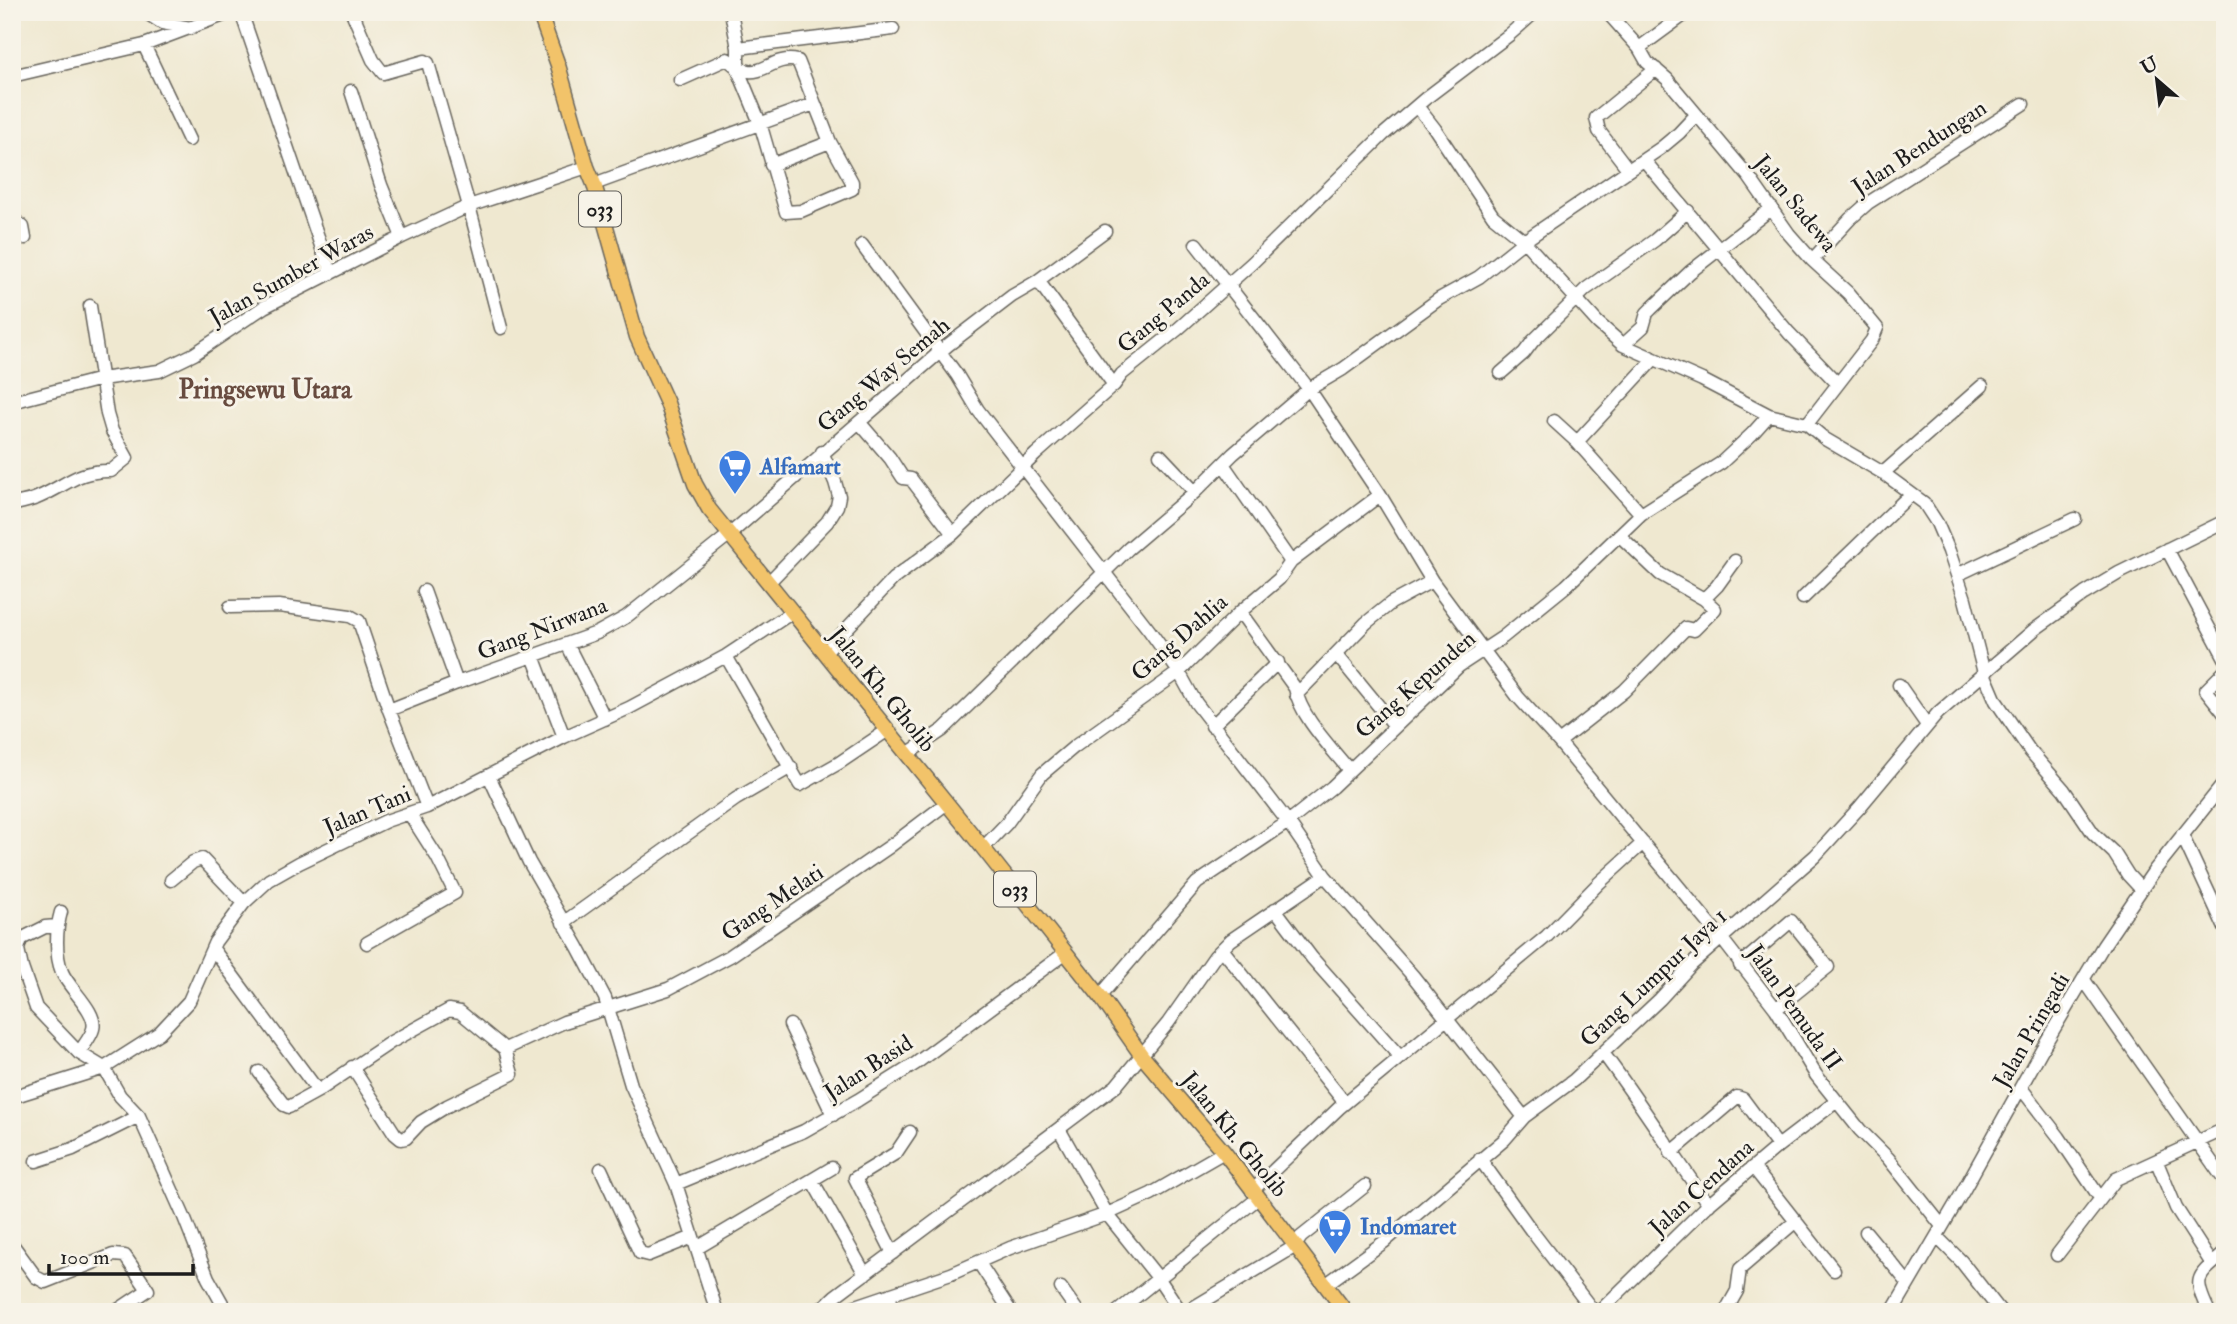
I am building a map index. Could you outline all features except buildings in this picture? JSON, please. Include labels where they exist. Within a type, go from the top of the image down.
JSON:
[{"type":"main road","name":"Jalan Kh. Gholib","points":[[539,12],[594,184],[637,337],[667,403],[695,484],[709,509],[983,848],[1100,996],[1142,1056],[1224,1152],[1252,1197],[1346,1312]]},
{"type":"street","points":[[145,12],[162,23],[192,29]]},
{"type":"street","points":[[12,76],[144,45],[232,12]]},
{"type":"street","points":[[241,12],[330,272]]},
{"type":"street","points":[[352,12],[373,60],[383,73],[425,61],[428,63],[470,206],[501,328]]},
{"type":"street","points":[[731,12],[738,48],[738,70]]},
{"type":"street","name":"Gang Panda","points":[[825,652],[893,579],[953,534],[1114,385],[1122,374],[1227,286],[1340,175],[1417,106],[1535,12]]},
{"type":"street","name":"Jalan Sadewa","points":[[1607,12],[1639,48],[1647,62],[1696,115],[1772,208],[1789,234],[1812,260],[1848,293],[1877,328],[1872,340],[1807,424]]},
{"type":"street","points":[[1639,48],[1688,12]]},
{"type":"street","points":[[738,48],[893,29]]},
{"type":"street","points":[[144,45],[189,140]]},
{"type":"street","points":[[680,80],[727,59],[738,70],[760,123],[786,212],[801,211],[852,189],[852,182],[830,142],[797,61],[790,60],[751,72],[738,70]]},
{"type":"street","points":[[1628,169],[1599,131],[1595,118],[1656,69]]},
{"type":"street","points":[[351,92],[381,185],[402,237]]},
{"type":"street","points":[[594,184],[814,104]]},
{"type":"street","name":"Jalan Bendungan","points":[[1812,260],[1868,203],[2024,104]]},
{"type":"street","points":[[1417,106],[1493,216],[1524,241],[1598,323],[1623,345],[1702,380],[1769,415],[1807,424],[1924,503],[1937,523],[1957,575],[1984,673],[1996,701],[2030,751],[2064,790],[2093,833],[2114,853],[2141,890]]},
{"type":"street","points":[[12,110],[15,137],[12,147]]},
{"type":"street","points":[[907,754],[943,730],[1105,571],[1309,389],[1343,369],[1439,299],[1479,277],[1524,241],[1577,208],[1679,133],[1696,115]]},
{"type":"street","points":[[771,165],[830,142]]},
{"type":"street","points":[[1644,160],[1717,250],[1789,333],[1837,383]]},
{"type":"street","name":"Jalan Sumber Waras","points":[[12,402],[101,379],[159,371],[194,354],[264,307],[402,237],[470,206],[587,167]]},
{"type":"street","points":[[1623,345],[1643,327],[1647,313],[1690,272],[1772,208]]},
{"type":"street","points":[[1501,373],[1586,289],[1655,240],[1688,211]]},
{"type":"street","points":[[12,218],[23,227],[24,238]]},
{"type":"street","name":"Gang Way Semah","points":[[730,534],[822,452],[983,317],[1105,231]]},
{"type":"street","name":"Jalan Pemuda II","points":[[1196,244],[1309,389],[1380,495],[1433,581],[1518,697],[1559,742],[1722,939],[1776,1009],[1816,1075],[1860,1130],[1888,1158],[2001,1312]]},
{"type":"street","points":[[862,245],[969,393],[978,410],[1024,466],[1063,522],[1105,571],[1179,672],[1212,726],[1240,758],[1325,876],[1397,956],[1524,1117]]},
{"type":"street","points":[[1036,282],[1042,286],[1114,385]]},
{"type":"street","points":[[12,505],[38,498],[71,478],[94,471],[111,471],[127,458],[112,431],[90,306]]},
{"type":"street","points":[[1577,442],[1653,360]]},
{"type":"street","points":[[1883,473],[1982,386]]},
{"type":"street","name":"Gang Kepunden","points":[[1100,996],[1197,883],[1288,822],[1332,787],[1459,666],[1503,637],[1566,586],[1641,514],[1721,463],[1752,435],[1769,415]]},
{"type":"street","points":[[1554,421],[1577,442],[1641,514]]},
{"type":"street","points":[[859,422],[890,458],[903,478],[911,479],[953,534]]},
{"type":"street","points":[[768,583],[827,522],[837,506],[839,496],[822,452]]},
{"type":"street","points":[[1160,455],[1195,492]]},
{"type":"street","points":[[1223,464],[1291,562]]},
{"type":"street","points":[[1803,598],[1911,494]]},
{"type":"street","name":"Gang Dahlia","points":[[983,848],[1007,823],[1042,774],[1074,747],[1179,672],[1240,612],[1279,579],[1291,562],[1380,495]]},
{"type":"street","points":[[1957,575],[2075,519]]},
{"type":"street","name":"Gang Lumpur Jaya 1","points":[[1325,1285],[1384,1242],[1504,1140],[1524,1117],[1555,1096],[1603,1053],[1692,964],[1815,856],[1859,808],[1927,725],[2034,630],[2119,572],[2225,521]]},
{"type":"street","name":"Gang Nirwana","points":[[389,710],[597,633],[626,617],[730,534]]},
{"type":"street","points":[[1559,742],[1623,691],[1686,628],[1694,630],[1715,609],[1704,599],[1660,574],[1619,535]]},
{"type":"street","points":[[2167,549],[2225,658]]},
{"type":"street","points":[[1704,599],[1735,561]]},
{"type":"street","points":[[1296,695],[1366,623],[1391,603],[1433,581]]},
{"type":"street","points":[[424,591],[457,683]]},
{"type":"street","points":[[230,607],[279,606],[355,617],[363,628],[389,710],[427,807]]},
{"type":"street","points":[[1240,612],[1295,688],[1296,695],[1313,725],[1349,770]]},
{"type":"street","name":"Jalan Tani","points":[[12,1097],[104,1068],[159,1033],[189,1001],[215,942],[244,903],[270,880],[386,821],[427,807],[605,719],[726,656],[791,613]]},
{"type":"street","points":[[567,644],[605,719]]},
{"type":"street","points":[[1336,654],[1395,726]]},
{"type":"street","points":[[533,656],[564,737]]},
{"type":"street","points":[[726,656],[800,785],[888,730]]},
{"type":"street","points":[[1212,726],[1278,662]]},
{"type":"street","points":[[2225,671],[2206,690],[2225,714]]},
{"type":"street","points":[[1899,685],[1927,725]]},
{"type":"street","points":[[563,923],[736,799],[791,767]]},
{"type":"street","points":[[489,776],[529,862],[605,998],[606,1009],[631,1085],[676,1184],[717,1312]]},
{"type":"street","name":"Jalan Pringadi","points":[[1892,1312],[2042,1049],[2141,890],[2225,782]]},
{"type":"street","name":"Gang Melati","points":[[505,1049],[564,1022],[668,989],[730,956],[848,876],[947,803]]},
{"type":"street","points":[[367,943],[455,893],[437,857],[409,813]]},
{"type":"street","points":[[2182,835],[2225,928]]},
{"type":"street","points":[[1117,1312],[1159,1279],[1252,1197],[1345,1103],[1547,936],[1643,843]]},
{"type":"street","points":[[171,880],[193,862],[202,859],[244,903]]},
{"type":"street","points":[[818,1312],[1116,1086],[1142,1056],[1222,949],[1325,876]]},
{"type":"street","points":[[1275,909],[1312,958],[1400,1057]]},
{"type":"street","points":[[61,912],[57,926],[61,970],[93,1020],[93,1029],[79,1053]]},
{"type":"street","points":[[1740,965],[1791,921],[1829,967],[1776,1009]]},
{"type":"street","points":[[57,926],[46,927],[21,939],[19,955],[36,1008],[79,1053],[104,1068],[120,1096],[139,1116],[208,1278],[227,1312]]},
{"type":"street","points":[[213,949],[318,1091]]},
{"type":"street","points":[[1222,949],[1345,1103]]},
{"type":"street","name":"Jalan Basid","points":[[676,1184],[793,1135],[833,1115],[915,1064],[1065,953]]},
{"type":"street","points":[[2084,981],[2225,1181]]},
{"type":"street","points":[[259,1072],[286,1107],[292,1106],[318,1091],[352,1067],[391,1042],[452,1009],[460,1012],[505,1049],[512,1074],[447,1106],[421,1122],[406,1138],[401,1139],[395,1134],[352,1067]]},
{"type":"street","points":[[790,1025],[833,1115]]},
{"type":"street","points":[[1603,1053],[1636,1096],[1671,1153],[1709,1205]]},
{"type":"street","points":[[2021,1088],[2059,1137],[2100,1198]]},
{"type":"street","points":[[1671,1153],[1737,1097],[1743,1099],[1778,1146]]},
{"type":"street","name":"Jalan Cendana","points":[[1599,1312],[1709,1205],[1778,1146],[1837,1101]]},
{"type":"street","points":[[36,1161],[74,1149],[139,1116]]},
{"type":"street","points":[[1059,1129],[1107,1213],[1184,1312],[1294,1247],[1301,1237],[1365,1186]]},
{"type":"street","points":[[2057,1255],[2116,1180],[2225,1129]]},
{"type":"street","points":[[893,1253],[855,1178],[896,1153],[910,1132]]},
{"type":"street","points":[[838,1312],[979,1263],[1010,1248],[1107,1213],[1151,1194],[1224,1152]]},
{"type":"street","points":[[1480,1158],[1594,1312]]},
{"type":"street","points":[[2157,1162],[2176,1208],[2212,1264]]},
{"type":"street","points":[[1753,1167],[1834,1270]]},
{"type":"street","points":[[601,1169],[640,1253],[648,1255],[695,1242],[832,1168]]},
{"type":"street","points":[[812,1180],[840,1234],[865,1274]]},
{"type":"street","points":[[1725,1312],[1737,1291],[1740,1269],[1796,1221]]},
{"type":"street","points":[[1866,1232],[1908,1283]]},
{"type":"street","points":[[12,1244],[36,1277],[45,1282],[113,1255],[122,1254],[148,1290],[115,1312]]},
{"type":"street","points":[[2209,1312],[2197,1288],[2200,1276],[2225,1253]]},
{"type":"street","points":[[979,1263],[1011,1312]]},
{"type":"street","points":[[1061,1288],[1078,1312]]},
{"type":"street","points":[[888,1296],[896,1312]]},
{"type":"place","name":"Alfamart","points":[[735,496]]},
{"type":"place","name":"Indomaret","points":[[1335,1256]]},
{"type":"district","name":"Pringsewu Utara","points":[[265,389]]}]
